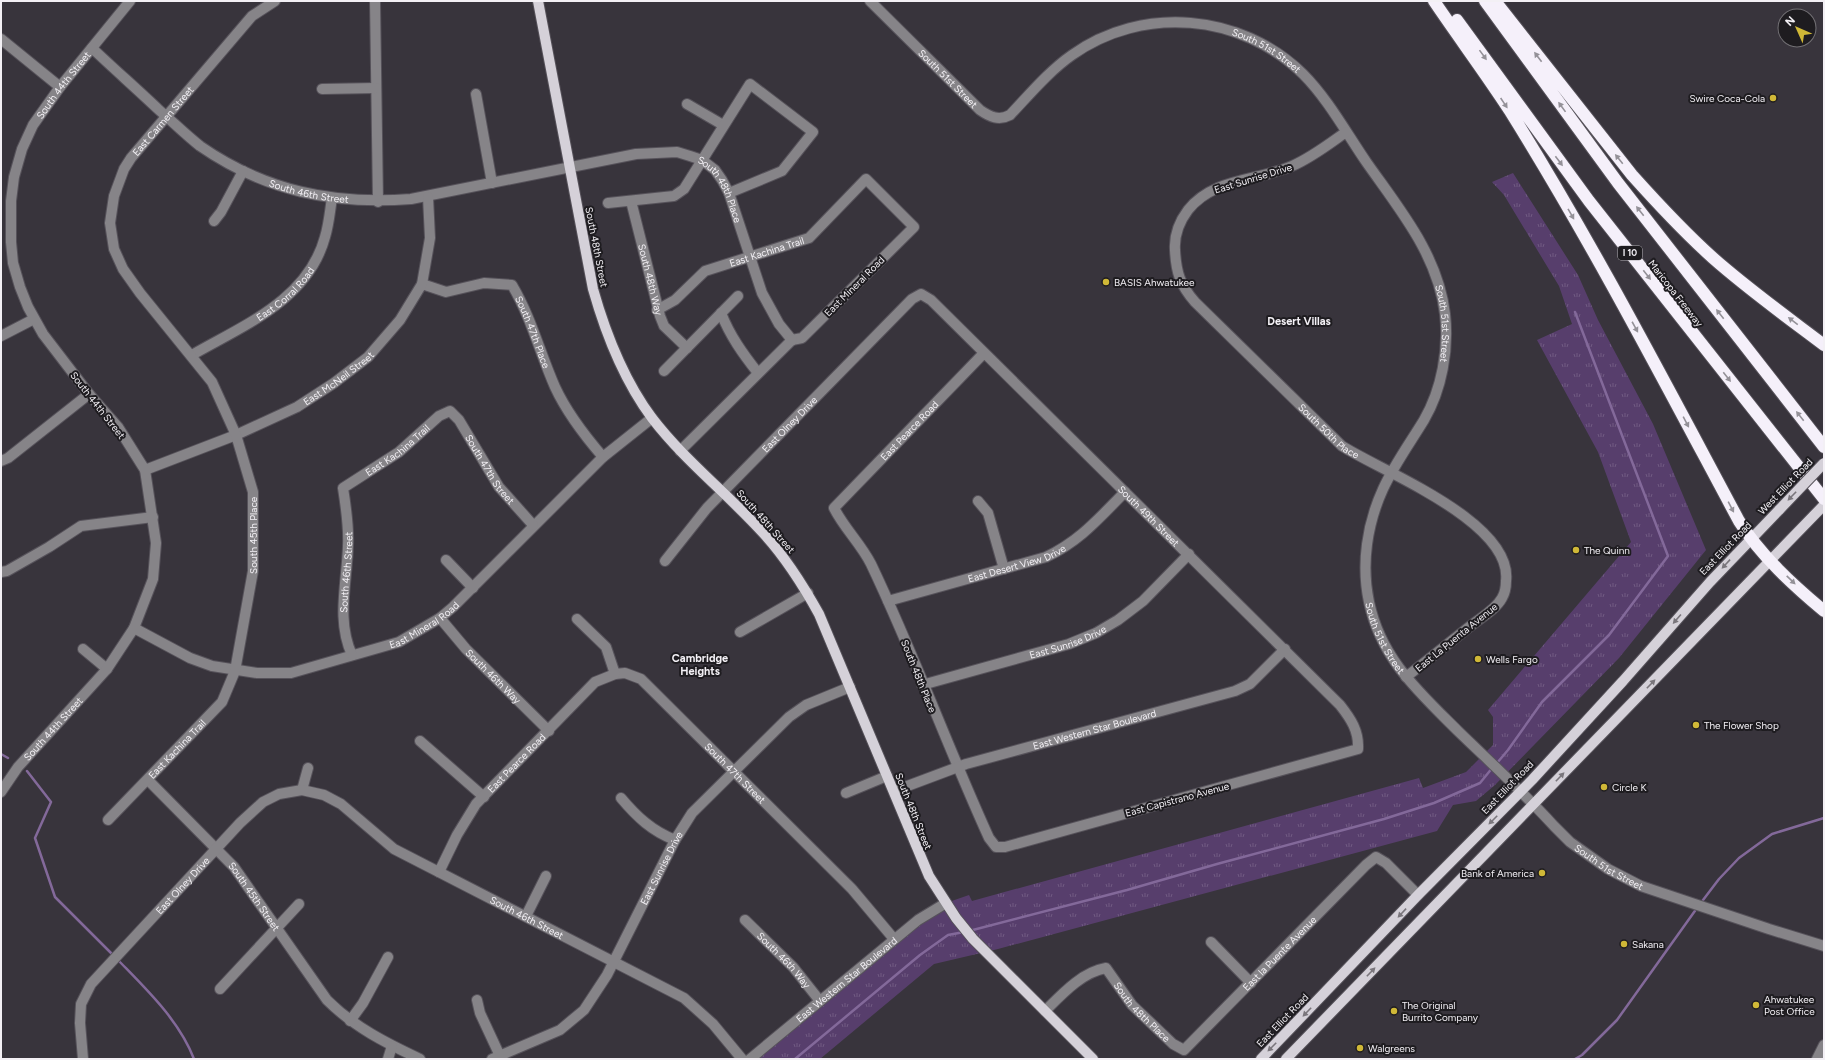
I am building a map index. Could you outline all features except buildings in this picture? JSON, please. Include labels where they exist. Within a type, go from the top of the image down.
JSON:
[{"type":"highway","points":[[1434,1],[1509,110],[1571,212],[1665,381],[1739,521],[1770,560],[1824,611]]},
{"type":"highway","name":"Maricopa Freeway","points":[[1444,1],[1589,201],[1824,499]]},
{"type":"highway","points":[[1485,1],[1618,184],[1824,447]]},
{"type":"highway","points":[[1495,1],[1632,175],[1656,202],[1727,270],[1824,345]]},
{"type":"main road","name":"South 48th Street","points":[[538,1],[593,289],[600,314],[619,363],[638,397],[652,418],[680,451],[723,492],[782,555],[808,593],[819,614],[929,876],[956,918],[973,939],[1093,1059]]},
{"type":"main road","name":"West Elliot Road","points":[[1764,525],[1824,464]]},
{"type":"main road","points":[[1286,1059],[1824,505]]},
{"type":"main road","name":"East Elliot Road","points":[[1261,1059],[1331,988],[1418,895],[1520,792],[1623,681],[1710,582],[1764,525]]},
{"type":"main road","points":[[1331,988],[1343,1000]]},
{"type":"street","name":"South 44th Street","points":[[1,792],[18,767],[106,669],[134,628],[153,579],[156,542],[145,470],[118,427],[89,394],[43,334],[34,319],[20,287],[6,224],[14,177],[22,149],[33,124],[60,87],[130,1]]},
{"type":"street","name":"East Carmen Street","points":[[124,269],[114,249],[110,223],[114,196],[124,169],[131,158],[252,16],[275,1]]},
{"type":"street","points":[[375,1],[378,202]]},
{"type":"street","name":"South 51st Street","points":[[870,1],[980,110],[995,118],[1003,118],[1010,115],[1062,62],[1100,39],[1139,26],[1166,21],[1219,27],[1247,36],[1283,57],[1301,72],[1314,86],[1415,232],[1430,258],[1438,279],[1445,312],[1447,330],[1437,391],[1423,420],[1383,489],[1369,529],[1366,544],[1366,577],[1369,602],[1377,629],[1387,652],[1406,677],[1570,842],[1608,869],[1641,886],[1824,946]]},
{"type":"street","points":[[2,43],[60,87]]},
{"type":"street","name":"South 46th Street","points":[[92,48],[167,117],[200,145],[243,171],[282,188],[332,198],[378,202],[428,197],[570,167]]},
{"type":"street","points":[[608,203],[631,201],[679,193],[684,189],[750,84],[813,132],[782,171],[729,193]]},
{"type":"street","points":[[322,89],[376,88]]},
{"type":"street","points":[[476,94],[492,183]]},
{"type":"street","points":[[687,104],[723,125]]},
{"type":"street","name":"East Sunrise Drive","points":[[1175,261],[1175,245],[1180,224],[1192,204],[1202,196],[1211,190],[1237,181],[1290,167],[1346,132]]},
{"type":"street","name":"South 48th Place","points":[[570,167],[636,154],[677,152],[702,160],[715,170],[729,193],[749,257],[769,308],[792,340]]},
{"type":"street","points":[[214,220],[221,212],[243,171]]},
{"type":"street","name":"East Kachina Trail","points":[[657,310],[675,300],[705,271],[808,238],[866,179],[914,227]]},
{"type":"street","name":"East McNeil Street","points":[[145,470],[236,435],[297,407],[334,383],[368,357],[400,320],[422,284],[430,238],[428,197]]},
{"type":"street","name":"East Corral Road","points":[[192,355],[278,305],[308,276],[326,236],[332,198]]},
{"type":"street","name":"South 48th Way","points":[[631,201],[657,310],[664,326],[687,348]]},
{"type":"street","name":"East Mineral Road","points":[[792,340],[802,338],[914,227]]},
{"type":"street","name":"South 50th Place","points":[[1175,261],[1184,289],[1290,397],[1342,446],[1392,472],[1478,526],[1500,553],[1507,572]]},
{"type":"street","name":"South 45th Place","points":[[124,269],[140,293],[192,355],[212,382],[236,435],[253,492],[253,571],[235,671]]},
{"type":"street","name":"South 47th Place","points":[[422,284],[446,292],[484,282],[512,285],[523,303],[555,387],[578,429],[603,457]]},
{"type":"street","name":"South 49th Street","points":[[921,294],[931,300],[1189,554],[1348,715],[1355,726],[1358,739],[1358,749]]},
{"type":"street","name":"East Olney Drive","points":[[665,561],[694,523],[723,492],[907,304],[921,294]]},
{"type":"street","points":[[664,372],[738,296]]},
{"type":"street","points":[[721,314],[726,327],[739,349],[758,373]]},
{"type":"street","points":[[1,336],[34,319]]},
{"type":"street","points":[[680,451],[792,340]]},
{"type":"street","name":"East Pearce Road","points":[[834,508],[984,353]]},
{"type":"street","points":[[1,461],[8,458],[89,394]]},
{"type":"street","name":"East Kachina Trail","points":[[343,488],[399,452],[439,416],[450,411]]},
{"type":"street","name":"South 47th Street","points":[[450,411],[459,420],[499,487],[519,512],[533,525]]},
{"type":"street","name":"East Mineral Road","points":[[134,628],[190,658],[212,666],[235,671],[272,674],[291,673],[399,642],[440,618],[473,588],[533,525],[603,457],[652,418]]},
{"type":"street","name":"South 46th Street","points":[[343,488],[348,545],[344,598],[344,622],[348,645],[352,655]]},
{"type":"street","name":"East Desert View Drive","points":[[888,601],[1046,557],[1065,548],[1081,536],[1125,492]]},
{"type":"street","points":[[978,501],[988,513],[1004,569]]},
{"type":"street","name":"South 48th Place","points":[[834,508],[870,562],[888,601],[922,685],[988,838],[996,847]]},
{"type":"street","points":[[1,572],[49,547],[81,526],[153,517]]},
{"type":"street","name":"East Sunrise Drive","points":[[922,685],[1069,644],[1096,633],[1118,620],[1143,601],[1189,554]]},
{"type":"street","points":[[446,560],[473,588]]},
{"type":"street","name":"East La Puenta Avenue","points":[[1406,677],[1502,599],[1505,591],[1507,572]]},
{"type":"street","points":[[740,632],[808,593]]},
{"type":"street","name":"South 46th Way","points":[[440,618],[466,649],[549,731]]},
{"type":"street","points":[[577,619],[606,647],[615,674]]},
{"type":"street","points":[[83,648],[106,669]]},
{"type":"street","name":"East Western Star Boulevard","points":[[894,791],[957,767],[1235,691],[1250,684],[1284,649]]},
{"type":"street","name":"East Kachina Trail","points":[[108,820],[222,702],[235,671]]},
{"type":"street","name":"South 47th Street","points":[[615,674],[625,672],[641,679],[852,889],[894,939]]},
{"type":"street","name":"East Pearce Road","points":[[439,872],[465,820],[484,797],[595,682],[615,674]]},
{"type":"street","name":"East Sunrise Drive","points":[[496,1057],[560,1030],[584,1010],[607,974],[675,840],[692,813],[789,716],[806,705],[850,687]]},
{"type":"street","points":[[420,741],[484,797]]},
{"type":"street","name":"East Capistrano Avenue","points":[[996,847],[1005,847],[1358,749]]},
{"type":"street","points":[[302,790],[308,768]]},
{"type":"street","points":[[846,792],[887,776]]},
{"type":"street","name":"South 45th Street","points":[[148,780],[234,867],[327,1000],[350,1021]]},
{"type":"street","name":"South 46th Street","points":[[302,790],[324,795],[341,804],[394,849],[661,985],[693,1006],[713,1024],[742,1059]]},
{"type":"street","name":"East Olney Drive","points":[[83,1059],[80,1023],[81,1004],[91,984],[216,848],[263,802],[279,794],[302,790]]},
{"type":"street","points":[[621,798],[644,823],[662,835],[675,840]]},
{"type":"street","name":"East la Puente Avenue","points":[[1184,1050],[1376,857],[1386,863],[1418,895]]},
{"type":"street","points":[[526,916],[546,876]]},
{"type":"street","name":"East Western Star Boulevard","points":[[750,1059],[894,939],[918,920],[946,903]]},
{"type":"street","points":[[220,989],[299,904]]},
{"type":"street","name":"South 46th Way","points":[[745,920],[793,968],[820,1001]]},
{"type":"street","points":[[1211,942],[1251,983]]},
{"type":"street","points":[[388,957],[363,1003],[350,1021],[392,1046],[420,1059]]},
{"type":"street","name":"South 48th Place","points":[[1045,1011],[1068,988],[1097,970],[1106,968],[1132,1004],[1173,1044],[1184,1050]]},
{"type":"street","points":[[477,1000],[480,1013],[496,1057]]},
{"type":"street","points":[[1817,1059],[1824,1045]]},
{"type":"street","points":[[388,1059],[392,1046]]},
{"type":"green space","points":[[1513,173],[1578,275],[1598,320],[1653,424],[1706,550],[1619,658],[1495,785],[1476,801],[1453,805],[1437,831],[998,949],[934,964],[820,1059],[750,1059],[946,903],[969,895],[972,901],[1419,778],[1423,788],[1466,772],[1493,745],[1493,717],[1488,710],[1631,542],[1598,452],[1537,340],[1572,324],[1559,286],[1504,195],[1492,182]]},
{"type":"waterway","points":[[1497,763],[1542,702],[1609,635],[1668,556],[1575,312]]},
{"type":"waterway","points":[[1,754],[8,758]]},
{"type":"waterway","points":[[969,931],[1127,890],[1384,819],[1434,803],[1480,783],[1493,767]]},
{"type":"waterway","points":[[27,771],[51,802],[35,838],[55,897],[114,956]]},
{"type":"waterway","points":[[1700,904],[1719,879],[1739,858],[1772,834],[1824,818]]},
{"type":"waterway","points":[[1575,1059],[1582,1055],[1617,1020],[1697,908]]},
{"type":"waterway","points":[[795,1059],[920,955],[948,935],[964,932]]},
{"type":"waterway","points":[[117,959],[171,1018],[188,1045],[194,1059]]},
{"type":"place","name":"Swire Coca-Cola","points":[[1773,98]]},
{"type":"place","name":"BASIS Ahwatukee","points":[[1106,282]]},
{"type":"place","name":"The Quinn","points":[[1576,550]]},
{"type":"place","name":"Wells Fargo","points":[[1478,659]]},
{"type":"place","name":"The Flower Shop","points":[[1696,725]]},
{"type":"place","name":"Circle K","points":[[1604,787]]},
{"type":"place","name":"Bank of America","points":[[1542,873]]},
{"type":"place","name":"Sakana","points":[[1624,944]]},
{"type":"place","name":"Ahwatukee Post Office","points":[[1756,1005]]},
{"type":"place","name":"The Original Burrito Company","points":[[1394,1011]]},
{"type":"place","name":"Walgreens","points":[[1360,1048]]},
{"type":"district","name":"Desert Villas","points":[[1299,321]]},
{"type":"district","name":"Cambridge Heights","points":[[700,664]]}]
